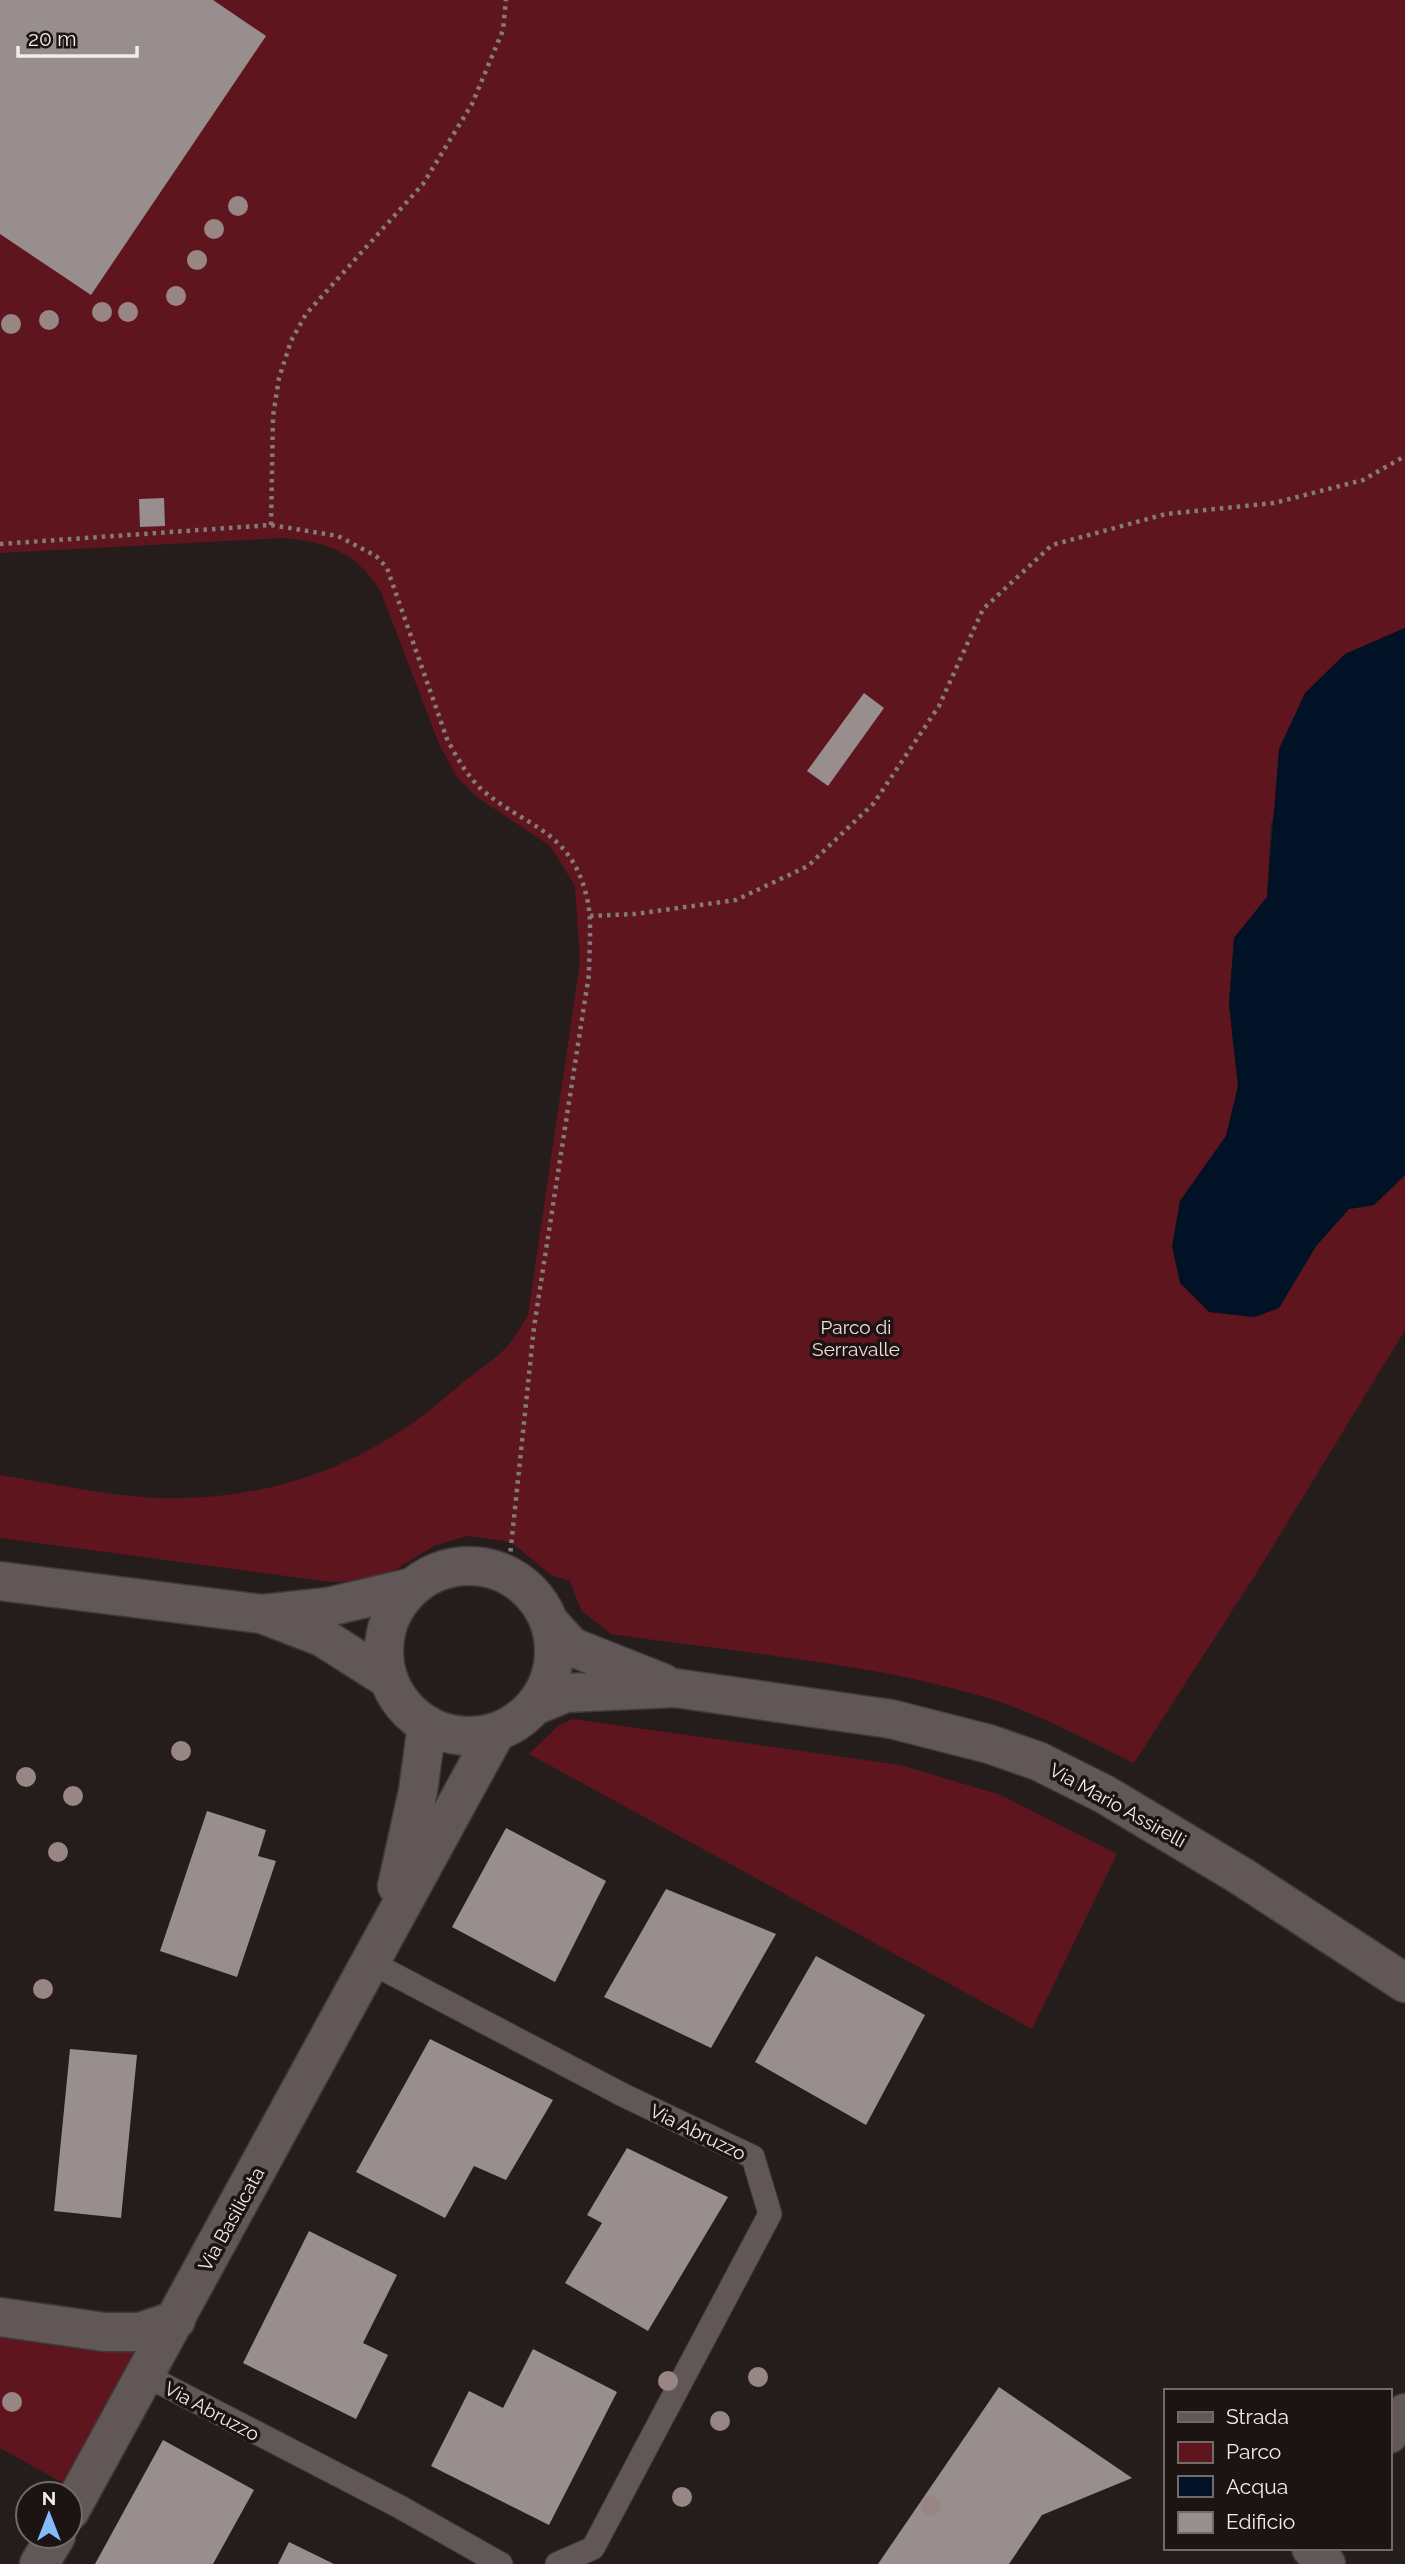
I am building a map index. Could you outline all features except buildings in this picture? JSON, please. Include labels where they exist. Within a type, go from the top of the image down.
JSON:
[{"type":"street","points":[[0,1581],[262,1614],[328,1607],[413,1587],[436,1573],[461,1567],[488,1569],[508,1575],[525,1587],[539,1603],[549,1622],[554,1643],[553,1666],[546,1687],[534,1706],[517,1721],[496,1732],[473,1736],[449,1734],[427,1725],[408,1710],[388,1679],[384,1654],[387,1629],[397,1606],[413,1587]]},
{"type":"street","points":[[262,1614],[322,1637],[388,1679]]},
{"type":"street","points":[[549,1622],[572,1647],[675,1688]]},
{"type":"street","points":[[534,1706],[565,1692],[675,1688]]},
{"type":"street","name":"Via Mario Assirelli","points":[[675,1688],[891,1719],[944,1730],[1038,1761],[1104,1794],[1185,1842],[1362,1952],[1405,1983]]},
{"type":"street","name":"Via Basilicata","points":[[389,1925],[418,1791],[427,1725]]},
{"type":"street","name":"Via Basilicata","points":[[84,2486],[496,1732]]},
{"type":"street","points":[[0,2316],[103,2332],[139,2332],[176,2320]]},
{"type":"street","points":[[1391,2431],[1405,2413]]},
{"type":"street","points":[[1313,2550],[1326,2564]]},
{"type":"lane","name":"Via Abruzzo","points":[[370,1962],[625,2096],[752,2157],[770,2214],[593,2548],[557,2564]]},
{"type":"lane","name":"Via Abruzzo","points":[[145,2375],[400,2507],[501,2564]]},
{"type":"path","points":[[271,525],[273,416],[279,378],[291,341],[306,314],[423,184],[472,104],[503,30],[506,0]]},
{"type":"path","points":[[590,916],[635,914],[736,900],[808,866],[881,793],[939,706],[983,609],[1052,545],[1166,514],[1274,503],[1363,480],[1405,456]]},
{"type":"path","points":[[0,544],[271,525],[338,536],[362,547],[387,568],[442,728],[460,762],[480,788],[539,825],[560,844],[582,880],[590,916],[589,974],[534,1326],[508,1575]]},
{"type":"green space","name":"Parco di Serravalle","points":[[0,0],[1405,0],[1405,628],[1345,654],[1271,823],[1267,897],[1234,938],[1229,1004],[1238,1086],[1226,1136],[1180,1201],[1209,1312],[1255,1317],[1279,1308],[1316,1246],[1349,1209],[1374,1205],[1405,1175],[1405,1330],[1259,1569],[1134,1763],[1026,1712],[943,1686],[801,1659],[611,1634],[581,1610],[570,1581],[551,1575],[511,1542],[467,1536],[434,1546],[378,1580],[331,1582],[0,1538],[0,1475],[99,1492],[158,1498],[240,1493],[279,1485],[317,1474],[388,1439],[421,1417],[505,1349],[528,1315],[580,962],[575,886],[550,846],[477,797],[457,777],[439,744],[381,592],[352,559],[328,547],[284,538],[0,553]]},
{"type":"green space","points":[[573,1719],[900,1765],[1001,1795],[1117,1854],[1032,2029],[529,1754],[558,1726]]},
{"type":"green space","points":[[0,2317],[176,2320],[84,2488],[84,2480],[58,2480],[0,2448]]},
{"type":"water","points":[[1405,628],[1405,1175],[1374,1205],[1349,1209],[1316,1246],[1279,1308],[1254,1317],[1209,1312],[1180,1283],[1172,1246],[1180,1201],[1226,1136],[1238,1086],[1229,1004],[1234,938],[1267,897],[1279,749],[1305,693],[1345,654]]}]
